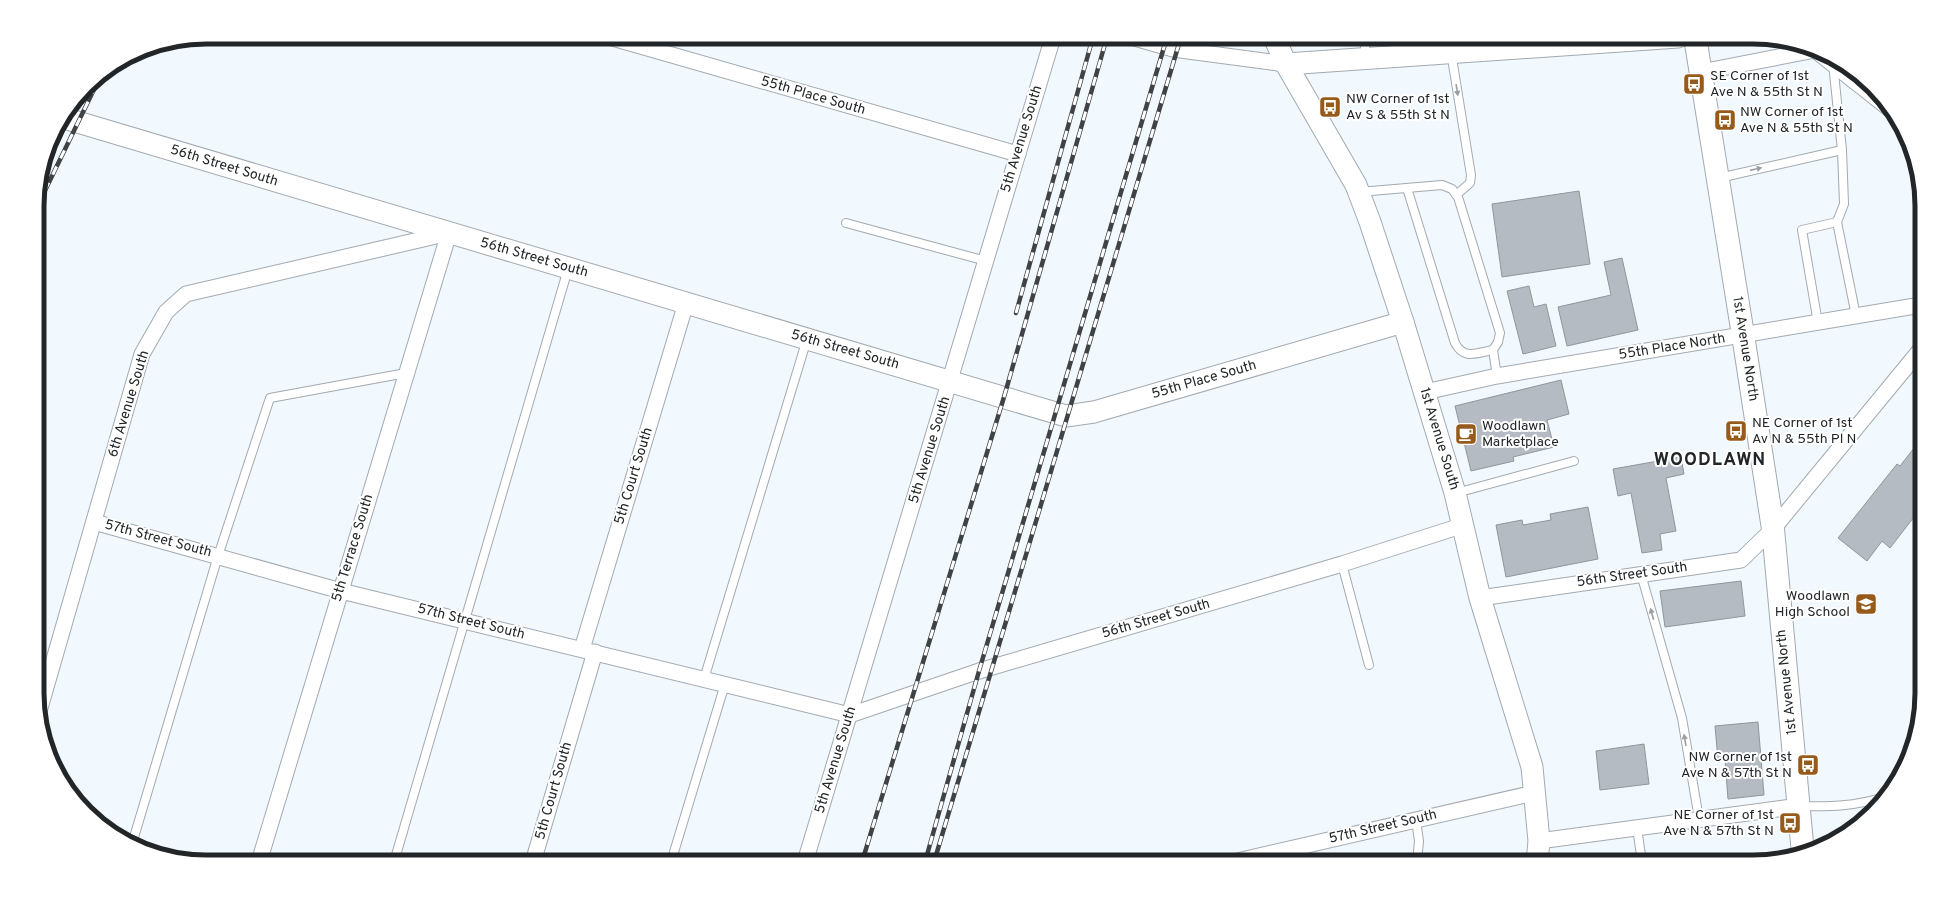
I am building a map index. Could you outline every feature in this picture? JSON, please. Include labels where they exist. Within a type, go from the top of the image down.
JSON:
[{"type":"main road","name":"1st Avenue North","points":[[1696,44],[1744,335],[1772,529],[1802,847]]},
{"type":"street","name":"55th Place South","points":[[638,44],[1018,154]]},
{"type":"street","name":"5th Avenue South","points":[[807,855],[1051,44]]},
{"type":"street","points":[[1156,44],[1173,49],[1286,64],[1366,58],[1455,47],[1507,44]]},
{"type":"street","name":"1st Avenue South","points":[[1277,44],[1286,64],[1359,192],[1403,322],[1456,493],[1480,598],[1532,767],[1538,841],[1537,855]]},
{"type":"street","points":[[1701,72],[1803,52]]},
{"type":"street","points":[[1840,69],[1864,88]]},
{"type":"street","name":"56th Street South","points":[[69,120],[807,339],[951,380],[1004,397]]},
{"type":"street","name":"5th Terrace South","points":[[261,855],[449,233]]},
{"type":"street","name":"6th Avenue South","points":[[44,683],[94,522],[142,354],[166,312],[186,294],[449,233]]},
{"type":"street","name":"5th Court South","points":[[535,855],[589,650],[686,303]]},
{"type":"street","name":"55th Place North","points":[[1425,392],[1497,376],[1915,306]]},
{"type":"street","name":"55th Place South","points":[[1004,397],[1066,416],[1081,415],[1403,322]]},
{"type":"street","name":"56th Street South","points":[[1480,598],[1741,560],[1772,529],[1915,356]]},
{"type":"street","name":"57th Street South","points":[[94,522],[340,590],[850,715]]},
{"type":"street","name":"56th Street South","points":[[850,715],[979,671],[1342,564],[1464,525]]},
{"type":"street","name":"57th Street South","points":[[1264,855],[1534,793]]},
{"type":"street","points":[[1538,841],[1799,806]]},
{"type":"lane","points":[[1365,44],[1366,58]]},
{"type":"lane","points":[[1455,47],[1471,175],[1470,183],[1456,195]]},
{"type":"lane","points":[[1837,68],[1834,73],[1842,150],[1844,204],[1837,222],[1856,316]]},
{"type":"lane","points":[[1718,178],[1842,150]]},
{"type":"lane","points":[[1359,192],[1442,185],[1452,189],[1456,195],[1500,333],[1498,342],[1493,350],[1497,376]]},
{"type":"lane","points":[[1407,188],[1455,343],[1459,350],[1467,355],[1493,350]]},
{"type":"lane","points":[[1818,323],[1802,230],[1837,222]]},
{"type":"lane","points":[[846,223],[986,261]]},
{"type":"lane","points":[[396,855],[569,268]]},
{"type":"lane","points":[[704,679],[807,339]]},
{"type":"lane","points":[[134,838],[218,556],[270,398],[406,373]]},
{"type":"lane","points":[[1456,493],[1574,461]]},
{"type":"lane","points":[[1342,564],[1369,665]]},
{"type":"lane","points":[[1641,574],[1682,718],[1699,819]]},
{"type":"lane","points":[[673,855],[725,684]]},
{"type":"lane","points":[[1799,806],[1836,807],[1859,804],[1875,800]]},
{"type":"lane","points":[[1416,820],[1419,842],[1418,855]]},
{"type":"lane","points":[[1637,828],[1641,855]]},
{"type":"building","points":[[1579,191],[1590,264],[1502,277],[1492,204]]},
{"type":"building","points":[[1622,258],[1638,330],[1567,346],[1558,307],[1611,295],[1604,262]]},
{"type":"building","points":[[1529,286],[1534,307],[1546,304],[1556,346],[1523,354],[1507,291]]},
{"type":"building","points":[[1561,380],[1569,414],[1547,420],[1554,447],[1513,457],[1514,461],[1471,471],[1455,406]]},
{"type":"building","points":[[1915,447],[1915,516],[1890,548],[1882,541],[1867,561],[1838,538],[1897,464],[1900,466]]},
{"type":"building","points":[[1681,457],[1684,474],[1666,478],[1676,531],[1660,534],[1662,550],[1642,553],[1631,493],[1618,496],[1613,469]]},
{"type":"building","points":[[1588,507],[1598,559],[1506,577],[1496,525],[1522,520],[1523,525],[1551,520],[1550,514]]},
{"type":"building","points":[[1741,581],[1745,616],[1665,627],[1660,591]]},
{"type":"building","points":[[1758,722],[1764,795],[1728,799],[1725,760],[1718,760],[1715,726]]},
{"type":"building","points":[[1644,744],[1649,784],[1600,790],[1596,751]]},
{"type":"railway","points":[[1016,313],[1091,44]]},
{"type":"railway","points":[[864,855],[1004,397],[1105,44]]},
{"type":"railway","points":[[927,855],[979,671],[1165,44]]},
{"type":"railway","points":[[936,855],[1179,44]]},
{"type":"railway","points":[[44,192],[94,90]]},
{"type":"place","name":"SE Corner of 1st Ave N & 55th St N","points":[[1694,84]]},
{"type":"place","name":"NW Corner of 1st Av S & 55th St N","points":[[1330,107]]},
{"type":"place","name":"NW Corner of 1st Ave N & 55th St N","points":[[1725,120]]},
{"type":"place","name":"NE Corner of 1st Av N & 55th Pl N","points":[[1736,431]]},
{"type":"place","name":"Woodlawn Marketplace","points":[[1466,434]]},
{"type":"place","name":"Woodlawn High School","points":[[1866,604]]},
{"type":"place","name":"NW Corner of 1st Ave N & 57th St N","points":[[1808,765]]},
{"type":"place","name":"NE Corner of 1st Ave N & 57th St N","points":[[1790,823]]},
{"type":"district","name":"WOODLAWN","points":[[1710,460]]}]
